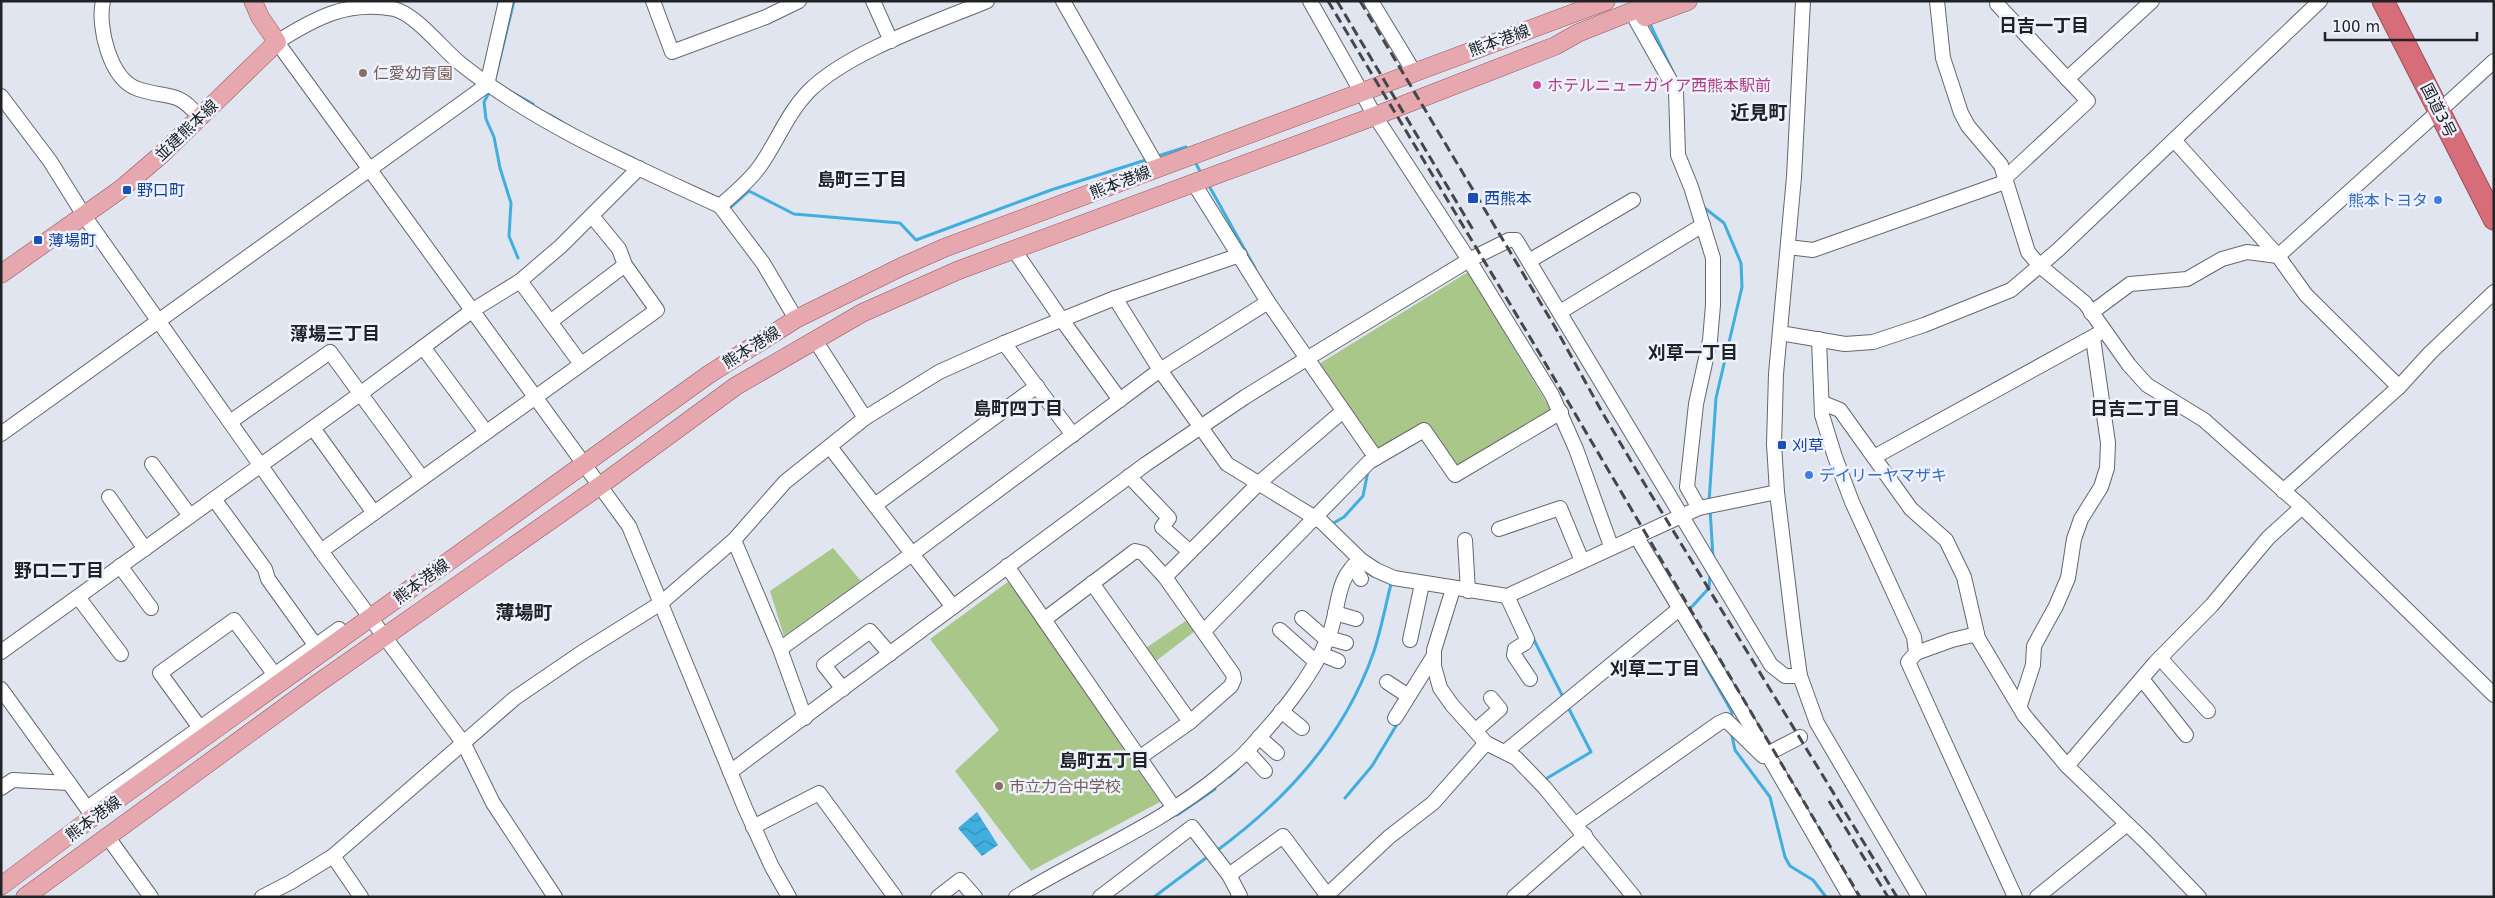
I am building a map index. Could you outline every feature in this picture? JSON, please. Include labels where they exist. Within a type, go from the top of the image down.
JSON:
[{"type":"highway","name":"国道3号","points":[[2383,1],[2494,194]]},
{"type":"highway","name":"国道3号","points":[[2397,1],[2494,219]]},
{"type":"main road","points":[[252,1],[277,42]]},
{"type":"main road","name":"熊本港線","points":[[1,886],[90,813],[371,617],[708,375],[796,319],[944,248],[1606,1]]},
{"type":"main road","name":"熊本港線","points":[[25,897],[107,836],[601,485],[736,386],[862,313],[910,290],[1193,182],[1375,116],[1554,46],[1578,33],[1658,1]]},
{"type":"main road","name":"熊本港線","points":[[1554,46],[1579,42],[1688,1]]},
{"type":"main road","name":"並建熊本線","points":[[1,274],[85,217],[162,154],[277,42]]},
{"type":"street","points":[[103,1],[100,15],[103,36],[112,62],[127,81],[136,89],[182,98],[199,117]]},
{"type":"street","points":[[1,434],[487,85],[506,1]]},
{"type":"street","points":[[653,1],[672,52],[766,17],[799,1]]},
{"type":"street","points":[[873,1],[891,41]]},
{"type":"street","points":[[720,206],[747,183],[761,164],[789,115],[825,75],[891,41],[987,1]]},
{"type":"street","points":[[1063,1],[1158,168]]},
{"type":"street","points":[[1310,1],[1375,116],[1469,260],[1561,412],[1611,546]]},
{"type":"street","points":[[1371,1],[1414,72]]},
{"type":"street","points":[[1803,1],[1794,177],[1776,374],[1774,444],[1776,492],[1800,676],[1817,723],[1919,897]]},
{"type":"street","points":[[1937,1],[1943,58],[1961,113],[1968,126],[2001,165],[2004,181],[2028,252],[2040,266],[2085,303],[2091,313],[2097,334],[2108,443],[2107,468],[2101,487],[2081,519],[2074,539],[2068,578],[2056,606],[2034,646],[2033,665],[2020,705]]},
{"type":"street","points":[[2068,79],[2152,1]]},
{"type":"street","points":[[1780,333],[1845,344],[1873,342],[1924,325],[2010,290],[2040,266],[2320,1]]},
{"type":"street","points":[[1788,247],[1813,250],[2004,181],[2088,101],[1997,2]]},
{"type":"street","points":[[789,897],[772,867],[730,772],[629,526],[277,42],[315,18],[341,5],[397,5],[456,60],[487,85],[530,112],[639,168],[720,206],[763,263],[796,319]]},
{"type":"street","points":[[1636,20],[1676,91],[1678,154],[1691,187],[1713,258],[1713,305],[1710,340],[1696,404],[1687,487],[1700,508]]},
{"type":"street","points":[[2091,313],[2130,284],[2187,279],[2222,259],[2248,252],[2278,256],[2494,61]]},
{"type":"street","points":[[1,96],[50,161],[85,217],[321,551],[464,744],[493,803],[555,897]]},
{"type":"street","points":[[2174,140],[2278,256],[2306,295],[2399,386]]},
{"type":"street","points":[[1,652],[360,394],[472,310],[520,281],[592,216],[639,168]]},
{"type":"street","points":[[1193,182],[1268,302],[1376,458]]},
{"type":"street","points":[[1529,262],[1633,200]]},
{"type":"street","points":[[321,551],[656,310],[625,265],[619,249],[592,216]]},
{"type":"street","points":[[1560,312],[1703,225]]},
{"type":"street","points":[[730,772],[1129,476],[1200,427],[1308,358],[1469,260],[1509,240],[1516,240],[1771,665],[1785,676],[1800,676]]},
{"type":"street","points":[[1014,250],[1120,400]]},
{"type":"street","points":[[262,897],[291,882],[333,856],[515,698],[581,653],[661,603],[734,540],[785,482],[865,418],[939,372],[1004,343],[1115,298],[1240,255]]},
{"type":"street","points":[[550,322],[625,265]]},
{"type":"street","points":[[520,281],[581,364]]},
{"type":"street","points":[[2282,491],[2399,386],[2430,353],[2494,292]]},
{"type":"street","points":[[1115,298],[1160,370],[1227,464],[1260,482],[1314,517],[1357,563],[1385,574],[1422,584],[1507,596],[1611,546],[1700,508],[1776,492]]},
{"type":"street","points":[[780,649],[912,554],[1160,370],[1268,302]]},
{"type":"street","points":[[1874,457],[2097,334]]},
{"type":"street","points":[[2097,334],[2146,385],[2204,420],[2302,508],[2494,695]]},
{"type":"street","points":[[1820,339],[1822,415],[1852,502],[1914,637],[1916,653]]},
{"type":"street","points":[[815,340],[865,418]]},
{"type":"street","points":[[1004,343],[1073,435]]},
{"type":"street","points":[[423,347],[486,432]]},
{"type":"street","points":[[230,422],[330,352],[422,478]]},
{"type":"street","points":[[875,505],[1037,386]]},
{"type":"street","points":[[1823,403],[1840,410],[1911,509],[1946,540],[1964,577],[1977,634],[2001,678],[2024,714],[2067,766],[2198,897]]},
{"type":"street","points":[[1165,577],[1260,482],[1343,411]]},
{"type":"street","points":[[1204,631],[1314,517],[1376,458],[1424,430],[1454,475],[1561,412]]},
{"type":"street","points":[[313,428],[374,513]]},
{"type":"street","points":[[830,447],[953,607]]},
{"type":"street","points":[[152,464],[190,516]]},
{"type":"street","points":[[1129,476],[1169,518],[1162,527],[1190,552]]},
{"type":"street","points":[[109,497],[145,548]]},
{"type":"street","points":[[214,499],[265,569],[268,579],[316,646]]},
{"type":"street","points":[[1499,529],[1560,508],[1582,561]]},
{"type":"street","points":[[2067,766],[2160,658],[2212,605],[2268,538],[2302,508]]},
{"type":"street","points":[[1636,536],[1768,755],[1850,897]]},
{"type":"street","points":[[734,540],[780,649],[805,718]]},
{"type":"street","points":[[1465,540],[1468,591]]},
{"type":"street","points":[[1045,618],[1135,551],[1143,553],[1165,577],[1204,631],[1234,679],[1231,686],[1190,722],[1139,758]]},
{"type":"street","points":[[1357,563],[1361,579]]},
{"type":"street","points":[[1016,897],[1174,808],[1196,794],[1247,752],[1281,712],[1319,658],[1328,639],[1342,580],[1357,563]]},
{"type":"street","points":[[120,566],[152,608]]},
{"type":"street","points":[[1008,566],[1174,808]]},
{"type":"street","points":[[1092,583],[1190,722]]},
{"type":"street","points":[[1410,640],[1422,584]]},
{"type":"street","points":[[1395,718],[1433,657],[1437,635],[1453,589]]},
{"type":"street","points":[[1507,596],[1527,639],[1525,644],[1515,649],[1514,655],[1530,679]]},
{"type":"street","points":[[78,597],[121,654]]},
{"type":"street","points":[[1505,752],[1679,609]]},
{"type":"street","points":[[1335,613],[1356,619]]},
{"type":"street","points":[[1302,618],[1328,639],[1346,643]]},
{"type":"street","points":[[200,728],[160,673],[234,620],[275,674]]},
{"type":"street","points":[[4,698],[90,813],[200,728],[339,629]]},
{"type":"street","points":[[1280,630],[1319,658],[1338,661]]},
{"type":"street","points":[[843,690],[824,665],[870,631],[890,654]]},
{"type":"street","points":[[1977,634],[1952,640],[1916,653],[1908,662],[2015,897]]},
{"type":"street","points":[[1433,657],[1440,688],[1452,705],[1486,743],[1516,758],[1533,775],[1576,824],[1634,897]]},
{"type":"street","points":[[2160,658],[2208,711]]},
{"type":"street","points":[[2142,679],[2186,735]]},
{"type":"street","points":[[1387,682],[1408,696]]},
{"type":"street","points":[[1476,730],[1500,709],[1491,698]]},
{"type":"street","points":[[1281,712],[1302,728]]},
{"type":"street","points":[[1576,824],[1719,723],[1726,720],[1763,756],[1800,737]]},
{"type":"street","points":[[1260,737],[1277,753]]},
{"type":"street","points":[[1229,875],[1283,836],[1326,896],[1389,837],[1438,798],[1486,743]]},
{"type":"street","points":[[1247,752],[1265,772]]},
{"type":"street","points":[[1,788],[13,780],[69,784]]},
{"type":"street","points":[[754,827],[819,793],[891,896]]},
{"type":"street","points":[[2037,897],[2127,824]]},
{"type":"street","points":[[1100,897],[1192,827],[1229,875],[1240,896],[1238,897]]},
{"type":"street","points":[[1514,897],[1585,835]]},
{"type":"street","points":[[107,836],[151,897]]},
{"type":"street","points":[[333,856],[361,897]]},
{"type":"street","points":[[938,897],[960,880],[975,897]]},
{"type":"green space","points":[[1468,272],[1552,412],[1455,472],[1424,423],[1378,449],[1319,364]]},
{"type":"green space","points":[[833,548],[861,581],[784,636],[770,591]]},
{"type":"green space","points":[[1009,581],[1160,802],[1031,871],[955,771],[999,730],[930,639]]},
{"type":"green space","points":[[1187,620],[1195,631],[1156,661],[1146,648]]},
{"type":"water","points":[[977,812],[998,845],[982,856],[958,828]]},
{"type":"waterway","points":[[494,83],[514,1]]},
{"type":"waterway","points":[[1649,22],[1682,91]]},
{"type":"waterway","points":[[508,90],[533,104]]},
{"type":"waterway","points":[[490,91],[484,102],[486,119],[494,137],[500,168],[511,203],[509,236],[518,258]]},
{"type":"waterway","points":[[550,115],[562,122]]},
{"type":"waterway","points":[[1155,157],[1186,147],[1188,151]]},
{"type":"waterway","points":[[616,150],[635,159]]},
{"type":"waterway","points":[[728,206],[730,208],[749,191],[794,214],[900,223],[916,240],[1051,190],[1149,159]]},
{"type":"waterway","points":[[1194,160],[1201,173]]},
{"type":"waterway","points":[[1208,184],[1255,268]]},
{"type":"waterway","points":[[1702,206],[1724,223],[1741,263],[1742,287],[1716,398],[1709,502]]},
{"type":"waterway","points":[[1330,525],[1344,517],[1363,496],[1368,471]]},
{"type":"waterway","points":[[1710,509],[1713,557]]},
{"type":"waterway","points":[[1215,852],[1265,811],[1309,765],[1329,740],[1361,684],[1376,645],[1391,584],[1361,568]]},
{"type":"waterway","points":[[1687,612],[1709,588],[1710,574]]},
{"type":"waterway","points":[[1533,638],[1564,699]]},
{"type":"waterway","points":[[1703,661],[1732,712],[1731,720]]},
{"type":"waterway","points":[[1544,780],[1591,752],[1568,707]]},
{"type":"waterway","points":[[1345,798],[1372,766],[1399,721]]},
{"type":"waterway","points":[[1731,731],[1735,750],[1770,797],[1785,857],[1790,866],[1813,880],[1826,897]]},
{"type":"waterway","points":[[1229,777],[1238,769]]},
{"type":"waterway","points":[[1177,815],[1215,789]]},
{"type":"waterway","points":[[1154,897],[1210,855]]},
{"type":"railway","points":[[1328,1],[1531,339],[1860,897]]},
{"type":"railway","points":[[1337,1],[1475,233]]},
{"type":"railway","points":[[1360,1],[1555,327],[1644,483],[1897,897]]},
{"type":"railway","points":[[1829,801],[1888,897]]},
{"type":"place","name":"仁愛幼育園","points":[[363,73]]},
{"type":"place","name":"ホテルニューガイア西熊本駅前","points":[[1537,85]]},
{"type":"place","name":"野口町","points":[[127,190]]},
{"type":"place","name":"西熊本","points":[[1473,198]]},
{"type":"place","name":"熊本トヨタ","points":[[2438,200]]},
{"type":"place","name":"薄場町","points":[[38,240]]},
{"type":"place","name":"刈草","points":[[1782,445]]},
{"type":"place","name":"デイリーヤマザキ","points":[[1809,475]]},
{"type":"place","name":"市立力合中学校","points":[[999,786]]},
{"type":"district","name":"日吉一丁目","points":[[2044,26]]},
{"type":"district","name":"近見町","points":[[1759,112]]},
{"type":"district","name":"島町三丁目","points":[[862,180]]},
{"type":"district","name":"薄場三丁目","points":[[335,334]]},
{"type":"district","name":"刈草一丁目","points":[[1693,353]]},
{"type":"district","name":"島町四丁目","points":[[1018,409]]},
{"type":"district","name":"日吉二丁目","points":[[2135,409]]},
{"type":"district","name":"野口二丁目","points":[[59,571]]},
{"type":"district","name":"薄場町","points":[[524,612]]},
{"type":"district","name":"刈草二丁目","points":[[1655,669]]},
{"type":"district","name":"島町五丁目","points":[[1104,761]]}]
